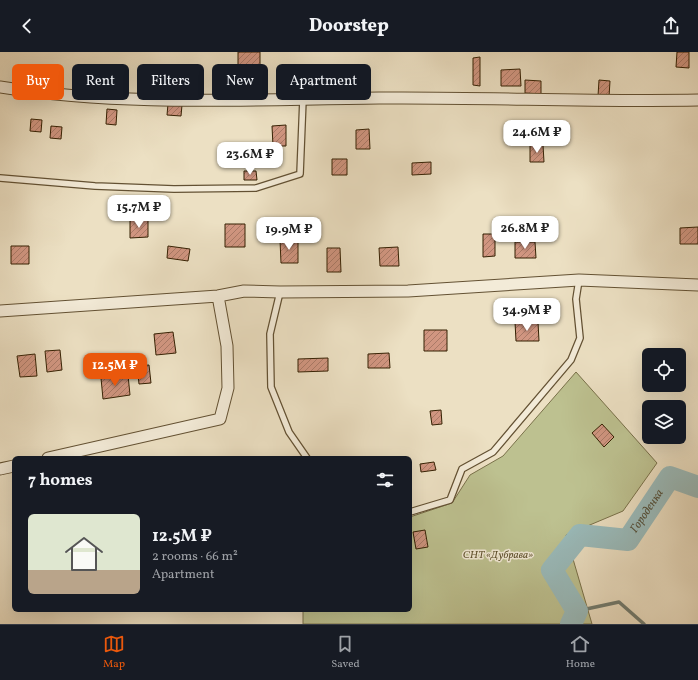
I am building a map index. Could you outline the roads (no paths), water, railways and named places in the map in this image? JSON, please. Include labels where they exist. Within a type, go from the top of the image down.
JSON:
[{"type":"street","points":[[0,87],[44,94],[111,99],[276,99]]},
{"type":"street","points":[[371,99],[454,98],[622,101],[698,100]]},
{"type":"street","points":[[0,311],[218,296],[244,291],[408,291],[579,280],[698,285]]},
{"type":"street","points":[[57,456],[220,419],[228,388],[227,346],[218,296]]},
{"type":"street","points":[[0,469],[12,466]]},
{"type":"lane","points":[[0,178],[95,186],[174,189],[256,188],[300,174],[303,100]]},
{"type":"lane","points":[[412,511],[450,500],[462,469],[493,452],[571,360],[580,338],[576,299],[579,280]]},
{"type":"lane","points":[[280,292],[270,334],[271,387],[289,432],[306,456]]},
{"type":"waterway","name":"Городенка","points":[[571,624],[577,611],[552,570],[580,535],[628,540],[670,477],[698,487]]},
{"type":"waterway","points":[[577,611],[619,602],[644,624]]},
{"type":"park label","name":"СНТ «Дубрава»","points":[[498,555]]}]
